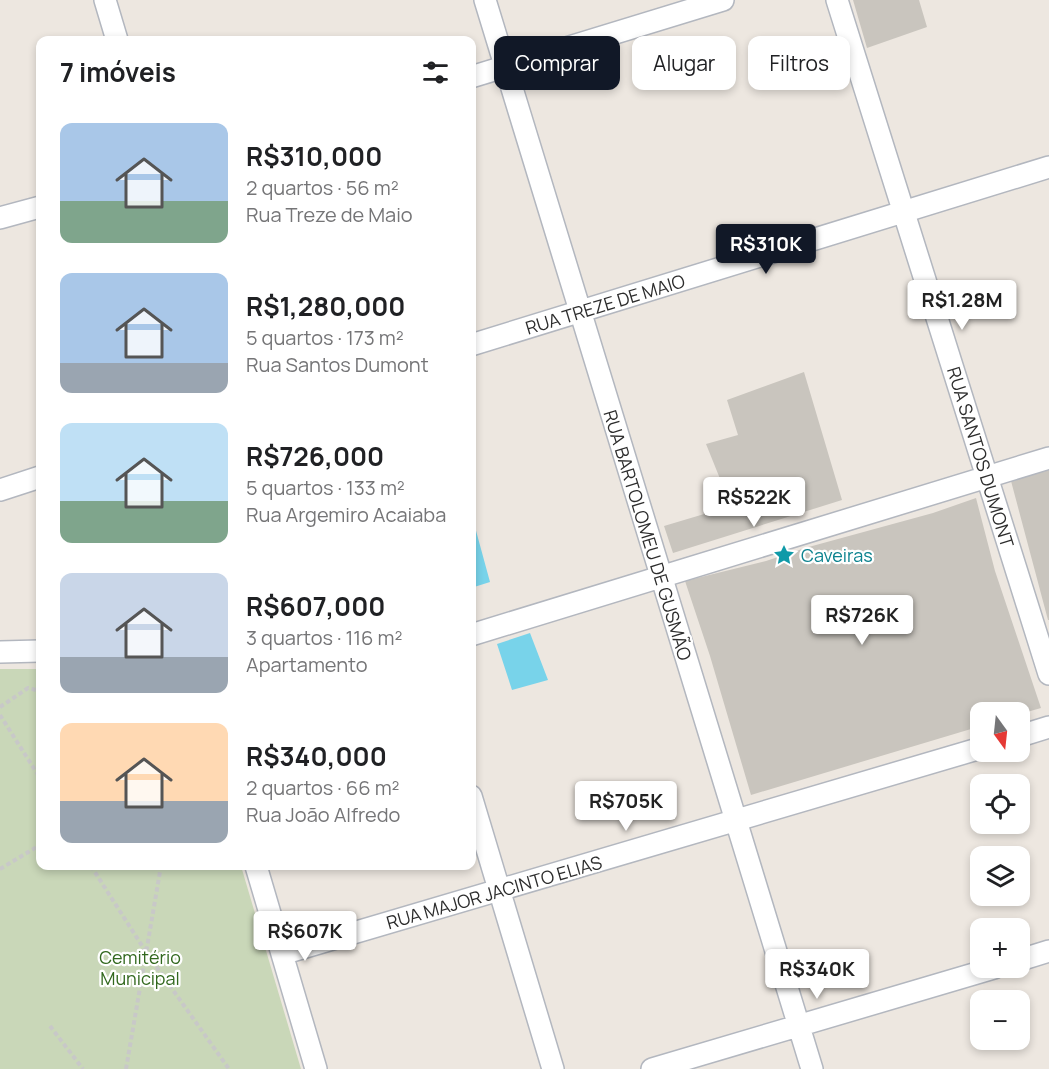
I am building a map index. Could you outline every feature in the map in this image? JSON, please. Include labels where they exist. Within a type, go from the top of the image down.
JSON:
[{"type":"street","points":[[105,0],[116,36]]},
{"type":"street","name":"RUA BARTOLOMEU DE GUSMÃO","points":[[485,0],[496,36]]},
{"type":"street","points":[[606,36],[723,0]]},
{"type":"street","name":"RUA SANTOS DUMONT","points":[[837,0],[1049,674]]},
{"type":"street","points":[[476,76],[494,70]]},
{"type":"street","name":"RUA BARTOLOMEU DE GUSMÃO","points":[[513,90],[812,1069]]},
{"type":"street","name":"RUA TREZE DE MAIO","points":[[476,343],[1049,167]]},
{"type":"street","points":[[0,218],[36,208]]},
{"type":"street","points":[[476,633],[1049,459]]},
{"type":"street","points":[[0,490],[36,478]]},
{"type":"street","points":[[0,652],[36,651]]},
{"type":"street","points":[[1030,733],[1049,728]]},
{"type":"street","name":"RUA MAJOR JACINTO ELIAS","points":[[282,954],[970,751]]},
{"type":"street","points":[[476,812],[553,1069]]},
{"type":"street","points":[[257,870],[316,1069]]},
{"type":"street","points":[[1030,957],[1049,951]]},
{"type":"street","points":[[652,1069],[970,975]]},
{"type":"path","points":[[0,707],[28,687],[36,690]]},
{"type":"path","points":[[0,715],[36,772]]},
{"type":"path","points":[[0,869],[36,846]]},
{"type":"path","points":[[94,870],[146,952],[229,1069]]},
{"type":"path","points":[[126,1069],[160,870]]},
{"type":"path","points":[[50,1026],[83,1069]]},
{"type":"green space","name":"Cemitério Municipal","points":[[0,669],[36,669],[36,870],[242,870],[301,1069],[0,1069]]},
{"type":"water","points":[[476,531],[490,582],[476,586]]},
{"type":"water","points":[[530,633],[548,680],[512,690],[497,644]]},
{"type":"building","points":[[853,0],[919,0],[927,27],[867,48]]},
{"type":"building","points":[[804,372],[842,500],[673,553],[664,526],[731,506],[706,444],[738,435],[727,400]]},
{"type":"building","points":[[1049,470],[1049,620],[1048,620],[1011,481]]},
{"type":"building","points":[[976,498],[995,571],[1041,708],[1030,711],[1030,702],[970,702],[970,729],[751,795],[685,581],[766,561],[933,513]]},
{"type":"place","name":"Caveiras","points":[[784,555]]}]
